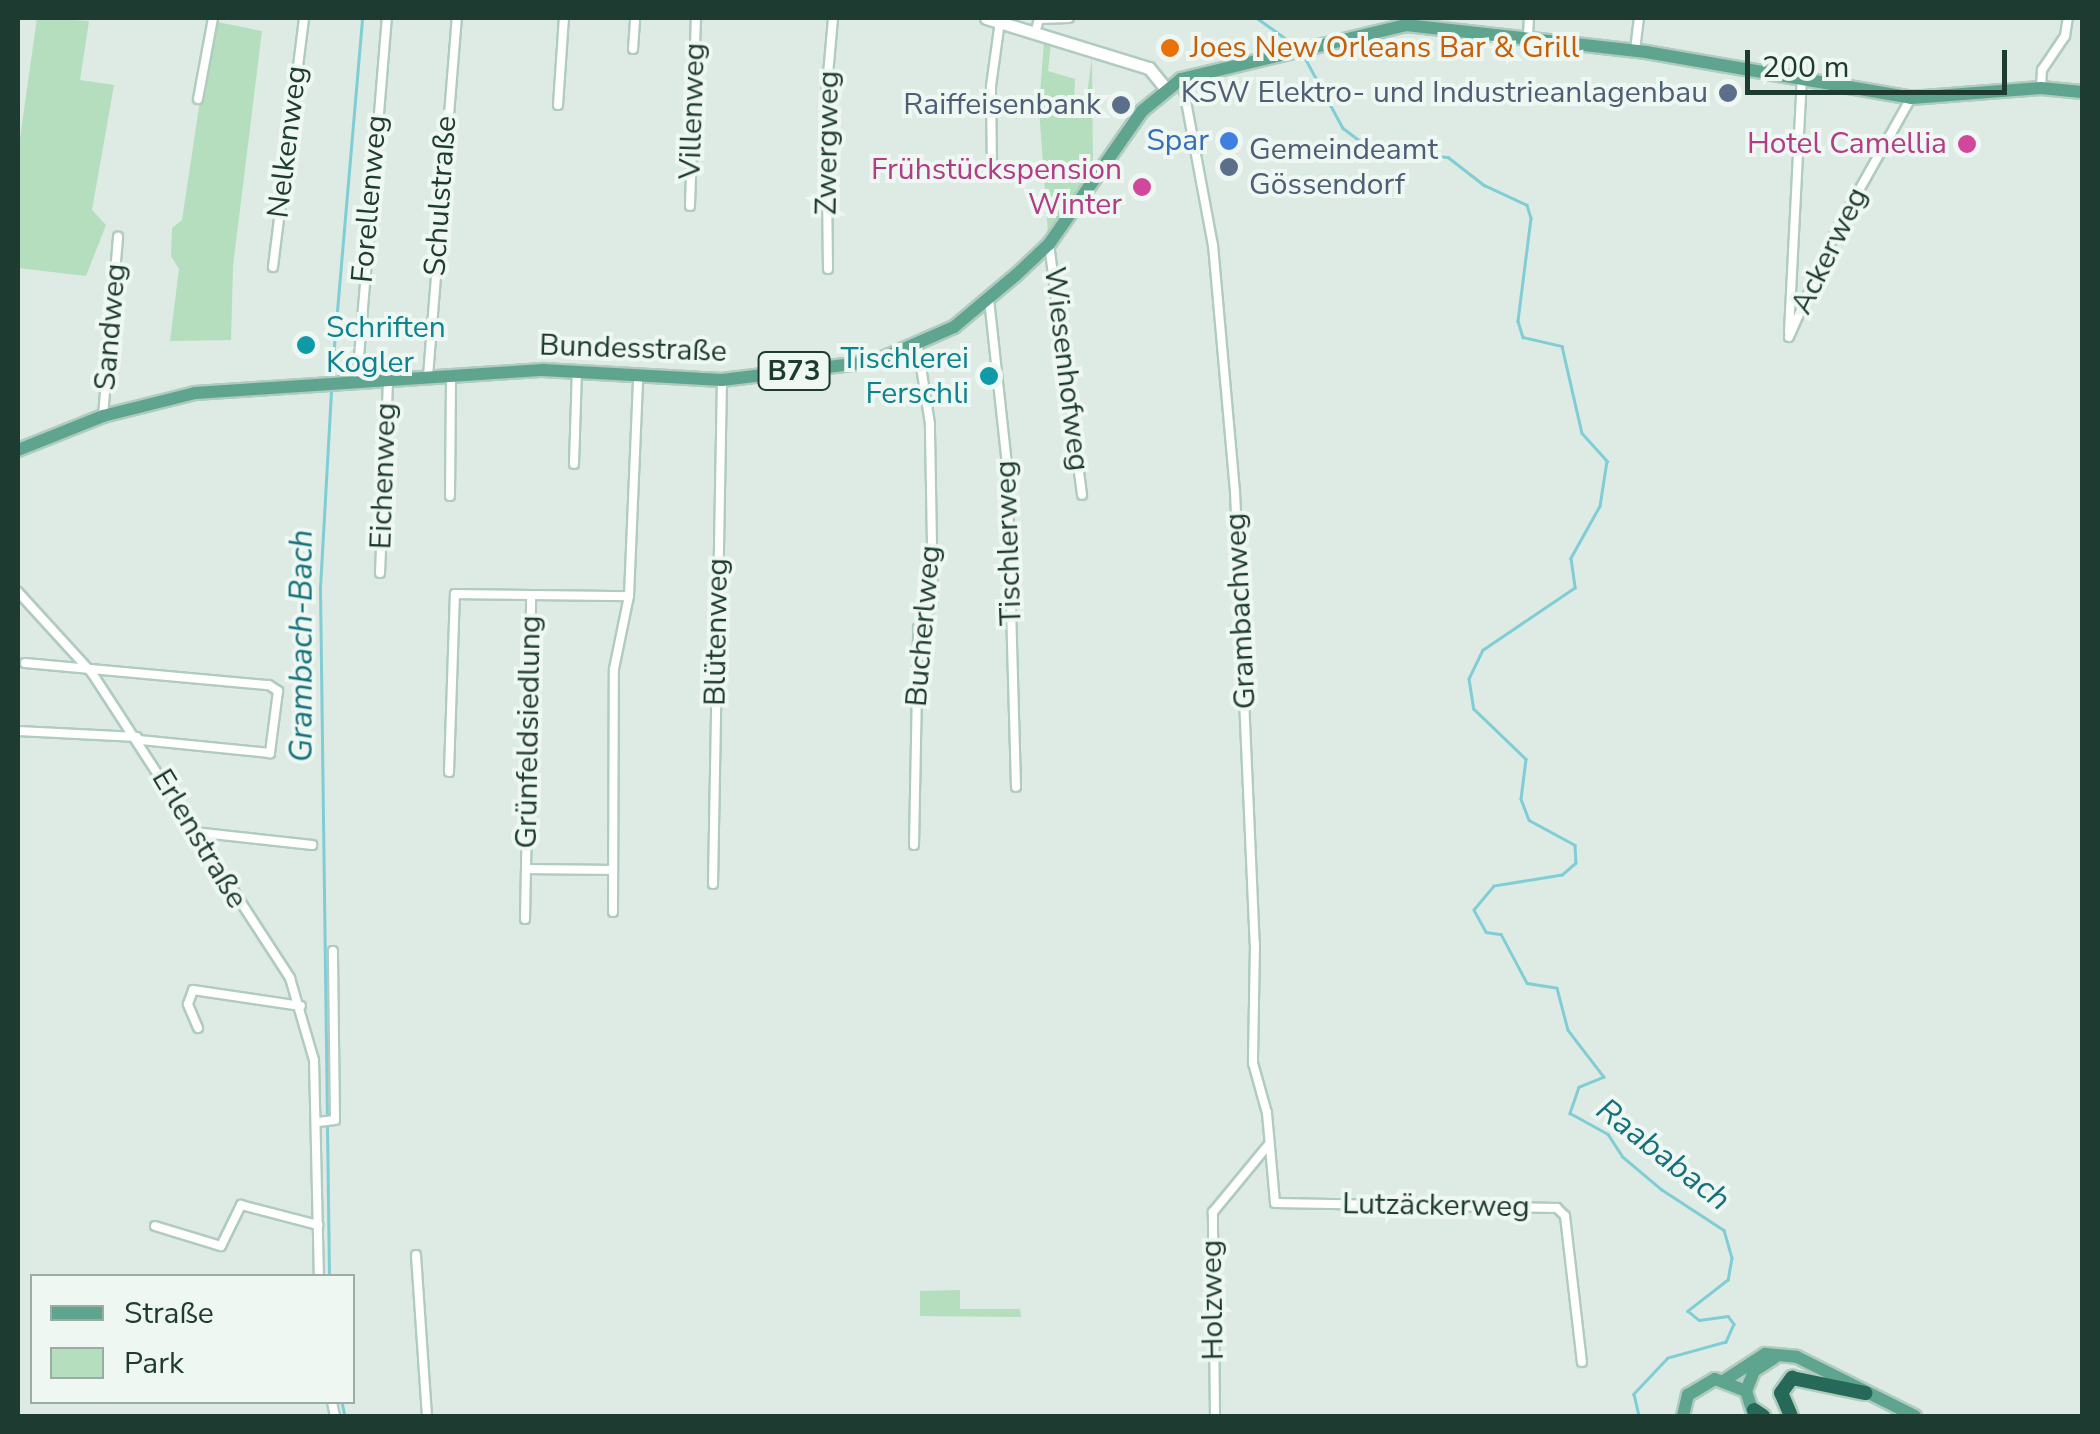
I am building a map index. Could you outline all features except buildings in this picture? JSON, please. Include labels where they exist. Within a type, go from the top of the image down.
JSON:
[{"type":"highway","points":[[1791,1416],[1781,1393],[1798,1376],[1865,1393]]},
{"type":"main road","points":[[986,18],[1148,68],[1166,89]]},
{"type":"main road","name":"Bundesstraße","points":[[18,450],[104,416],[195,392],[450,374],[577,371],[638,378],[722,380],[876,361],[918,347],[989,299],[1049,244],[1116,143],[1166,89],[1181,79],[1406,25],[1635,50],[1911,98],[2041,88],[2082,92]]},
{"type":"main road","points":[[1746,1392],[1754,1371],[1781,1356]]},
{"type":"main road","points":[[1683,1416],[1696,1388],[1725,1380],[1757,1357],[1781,1356],[1808,1361],[1914,1416]]},
{"type":"main road","points":[[1725,1380],[1746,1392],[1757,1414]]},
{"type":"street","points":[[198,99],[213,18]]},
{"type":"street","name":"Nelkenweg","points":[[274,267],[304,18]]},
{"type":"street","name":"Forellenweg","points":[[357,381],[387,18]]},
{"type":"street","name":"Schulstraße","points":[[428,376],[457,18]]},
{"type":"street","points":[[558,106],[564,18]]},
{"type":"street","points":[[633,49],[635,18]]},
{"type":"street","name":"Villenweg","points":[[690,206],[696,18]]},
{"type":"street","name":"Zwergweg","points":[[828,268],[826,97],[833,18]]},
{"type":"street","points":[[1035,33],[1040,19],[1070,18]]},
{"type":"street","points":[[1528,36],[1529,18]]},
{"type":"street","points":[[1635,50],[1640,18]]},
{"type":"street","points":[[2041,88],[2042,70],[2065,36],[2068,18]]},
{"type":"street","points":[[992,171],[991,86],[1000,22]]},
{"type":"street","name":"Ackerweg","points":[[1802,77],[1789,336],[1836,231],[1911,98]]},
{"type":"street","name":"Grambachweg","points":[[1181,79],[1212,234],[1235,492],[1255,944],[1253,1063],[1269,1144]]},
{"type":"street","name":"Sandweg","points":[[104,416],[118,237]]},
{"type":"street","name":"Wiesenhofweg","points":[[1049,244],[1082,495]]},
{"type":"street","name":"Tischlerweg","points":[[989,299],[1007,464],[1016,787]]},
{"type":"street","name":"Bucherlweg","points":[[914,845],[918,628],[932,603],[930,424],[918,347]]},
{"type":"street","points":[[574,464],[577,371]]},
{"type":"street","points":[[450,374],[450,496]]},
{"type":"street","points":[[614,912],[614,670],[629,596],[638,378]]},
{"type":"street","name":"Eichenweg","points":[[380,573],[388,379]]},
{"type":"street","name":"Blütenweg","points":[[713,884],[722,380]]},
{"type":"street","name":"Erlenstraße","points":[[18,592],[92,674],[284,967],[301,1006],[323,1124],[319,1274]]},
{"type":"street","name":"Grünfeldsiedlung","points":[[449,772],[451,599],[462,593],[629,596]]},
{"type":"street","name":"Grünfeldsiedlung","points":[[526,919],[531,596]]},
{"type":"street","points":[[18,731],[270,754],[278,691],[269,685],[92,674],[25,663]]},
{"type":"street","points":[[194,832],[312,845]]},
{"type":"street","name":"Grünfeldsiedlung","points":[[527,868],[613,870]]},
{"type":"street","name":"Erlenstraße","points":[[323,1124],[335,1120],[333,950]]},
{"type":"street","points":[[198,1028],[188,1004],[193,990],[301,1006]]},
{"type":"street","name":"Lutzäckerweg","points":[[1269,1144],[1275,1202],[1557,1208],[1565,1216],[1582,1362]]},
{"type":"street","name":"Holzweg","points":[[1215,1416],[1213,1212],[1269,1144]]},
{"type":"street","points":[[155,1226],[221,1246],[238,1206],[318,1225]]},
{"type":"street","points":[[416,1254],[427,1416]]},
{"type":"green space","points":[[37,18],[89,21],[80,80],[114,85],[92,210],[106,225],[86,276],[18,268],[18,152]]},
{"type":"green space","points":[[212,21],[262,31],[233,266],[231,340],[170,341],[179,269],[171,256],[172,228],[182,220]]},
{"type":"green space","points":[[1044,41],[1051,43],[1048,71],[1075,79],[1074,102],[1086,102],[1092,57],[1093,166],[1048,234],[1039,108]]},
{"type":"green space","points":[[960,1290],[960,1309],[1020,1309],[1021,1317],[920,1316],[920,1291]]},
{"type":"waterway","name":"Grambach-Bach","points":[[331,381],[362,18]]},
{"type":"waterway","name":"Raababach","points":[[1257,18],[1296,46]]},
{"type":"waterway","name":"Raababach","points":[[1304,56],[1343,128],[1370,148],[1448,157],[1484,185],[1527,205],[1531,218],[1518,321],[1523,337],[1562,346],[1582,433],[1607,461],[1600,506],[1571,558],[1575,588],[1483,650],[1469,679],[1474,709],[1526,759],[1521,799],[1529,820],[1575,845],[1576,863],[1562,875],[1494,886],[1474,910],[1486,932],[1501,934],[1527,983],[1557,988],[1568,1030],[1604,1077],[1579,1087],[1570,1113],[1608,1134],[1623,1157],[1661,1189],[1724,1230],[1732,1258],[1728,1280],[1688,1311],[1699,1320],[1728,1316],[1734,1324],[1726,1342],[1668,1358],[1634,1394],[1639,1416]]},
{"type":"waterway","name":"Grambach-Bach","points":[[329,1274],[320,588],[331,389]]},
{"type":"waterway","name":"Grambach-Bach","points":[[342,1404],[345,1416]]},
{"type":"place","name":"Joes New Orleans Bar & Grill","points":[[1170,48]]},
{"type":"place","name":"KSW Elektro- und Industrieanlagenbau","points":[[1728,93]]},
{"type":"place","name":"Raiffeisenbank","points":[[1121,105]]},
{"type":"place","name":"Spar","points":[[1229,141]]},
{"type":"place","name":"Hotel Camellia","points":[[1967,144]]},
{"type":"place","name":"Gemeindeamt Gössendorf","points":[[1229,167]]},
{"type":"place","name":"Frühstückspension Winter","points":[[1142,187]]},
{"type":"place","name":"Schriften Kogler","points":[[306,345]]},
{"type":"place","name":"Tischlerei Ferschli","points":[[989,376]]}]
